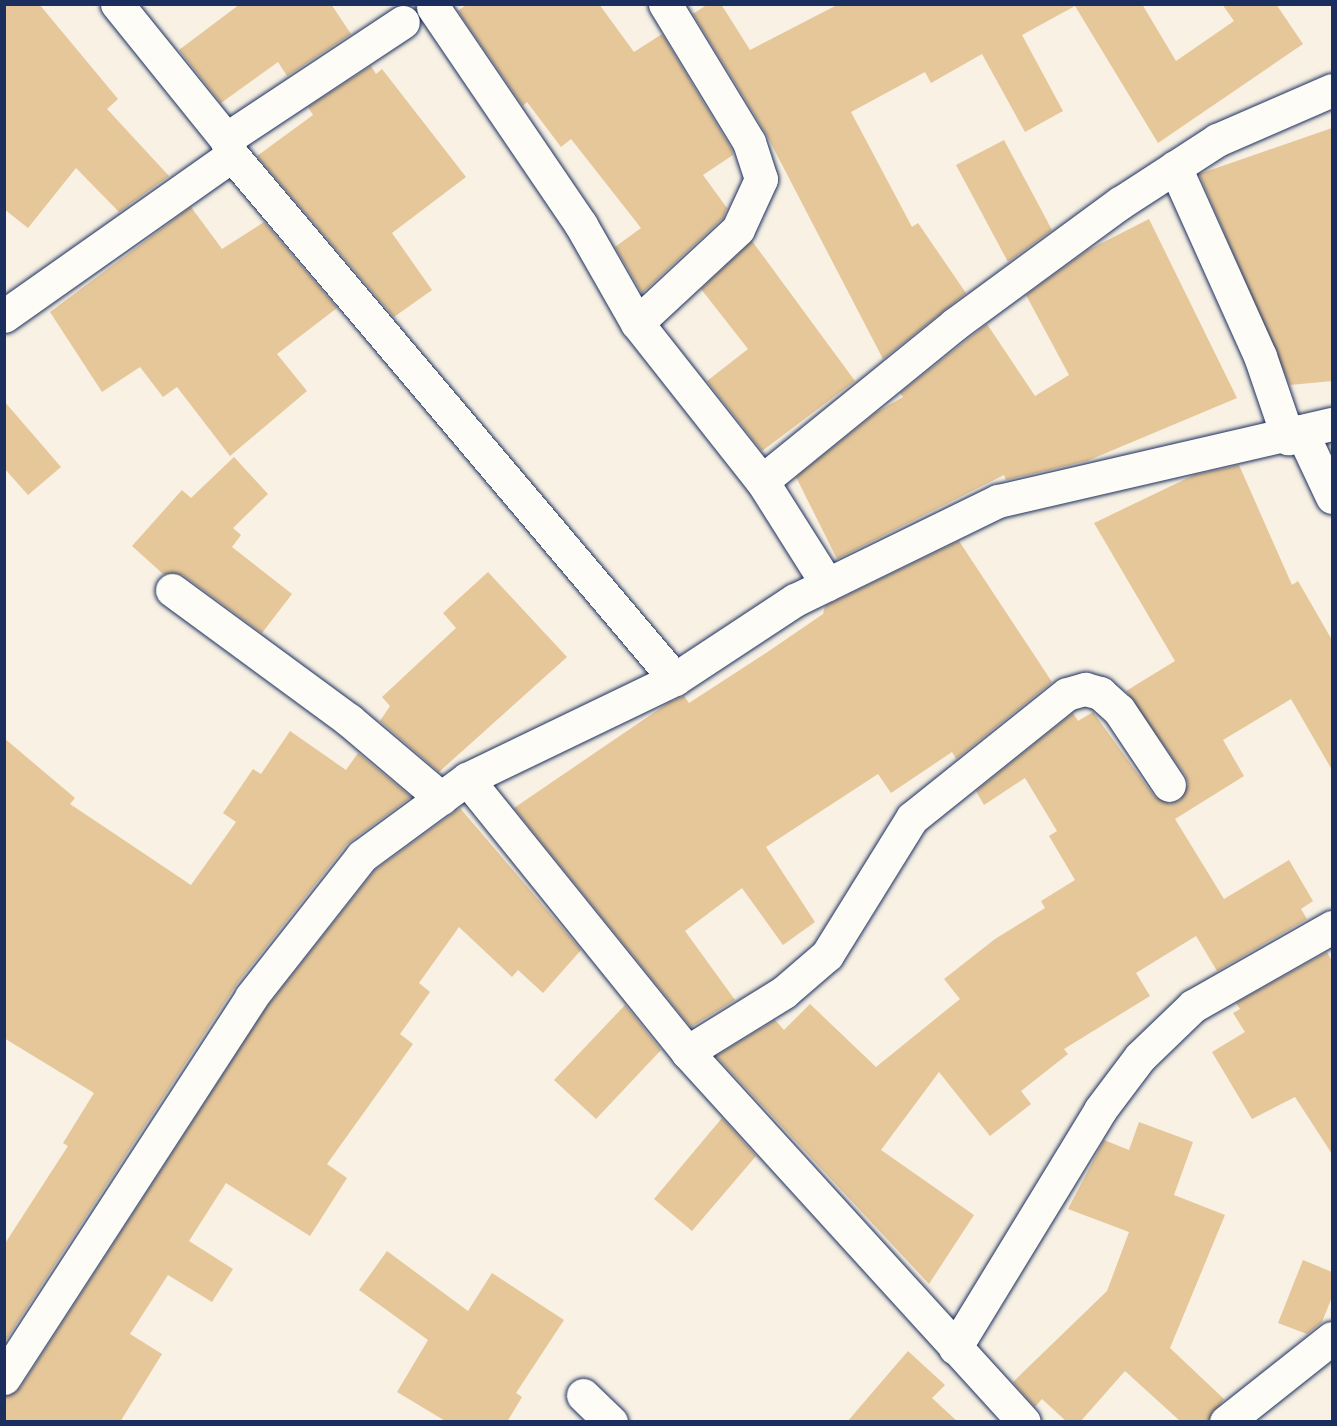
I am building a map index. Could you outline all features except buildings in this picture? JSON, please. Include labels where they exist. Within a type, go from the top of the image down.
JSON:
[{"type":"street","points":[[117,4],[229,147],[675,679]]},
{"type":"street","points":[[637,323],[738,229],[761,179],[749,142],[665,4]]},
{"type":"street","points":[[4,316],[229,147],[400,13],[435,6],[581,225],[637,323],[762,481],[827,584]]},
{"type":"street","points":[[762,481],[955,324],[1175,167],[1217,140],[1332,90]]},
{"type":"street","points":[[1175,167],[1294,434],[1332,497]]},
{"type":"street","points":[[4,1378],[251,997],[362,856],[467,779],[675,679],[827,584],[998,501],[1134,466],[1294,434],[1332,424]]},
{"type":"street","points":[[172,590],[349,720],[441,798]]},
{"type":"street","points":[[687,1052],[784,992],[827,955],[912,818],[1067,694],[1085,689],[1100,693],[1119,710],[1169,785]]},
{"type":"street","points":[[467,779],[687,1052],[1024,1422]]},
{"type":"street","points":[[955,1348],[1100,1110],[1140,1057],[1193,1006],[1332,927]]},
{"type":"street","points":[[1226,1422],[1332,1338]]},
{"type":"street","points":[[583,1395],[611,1422]]}]
